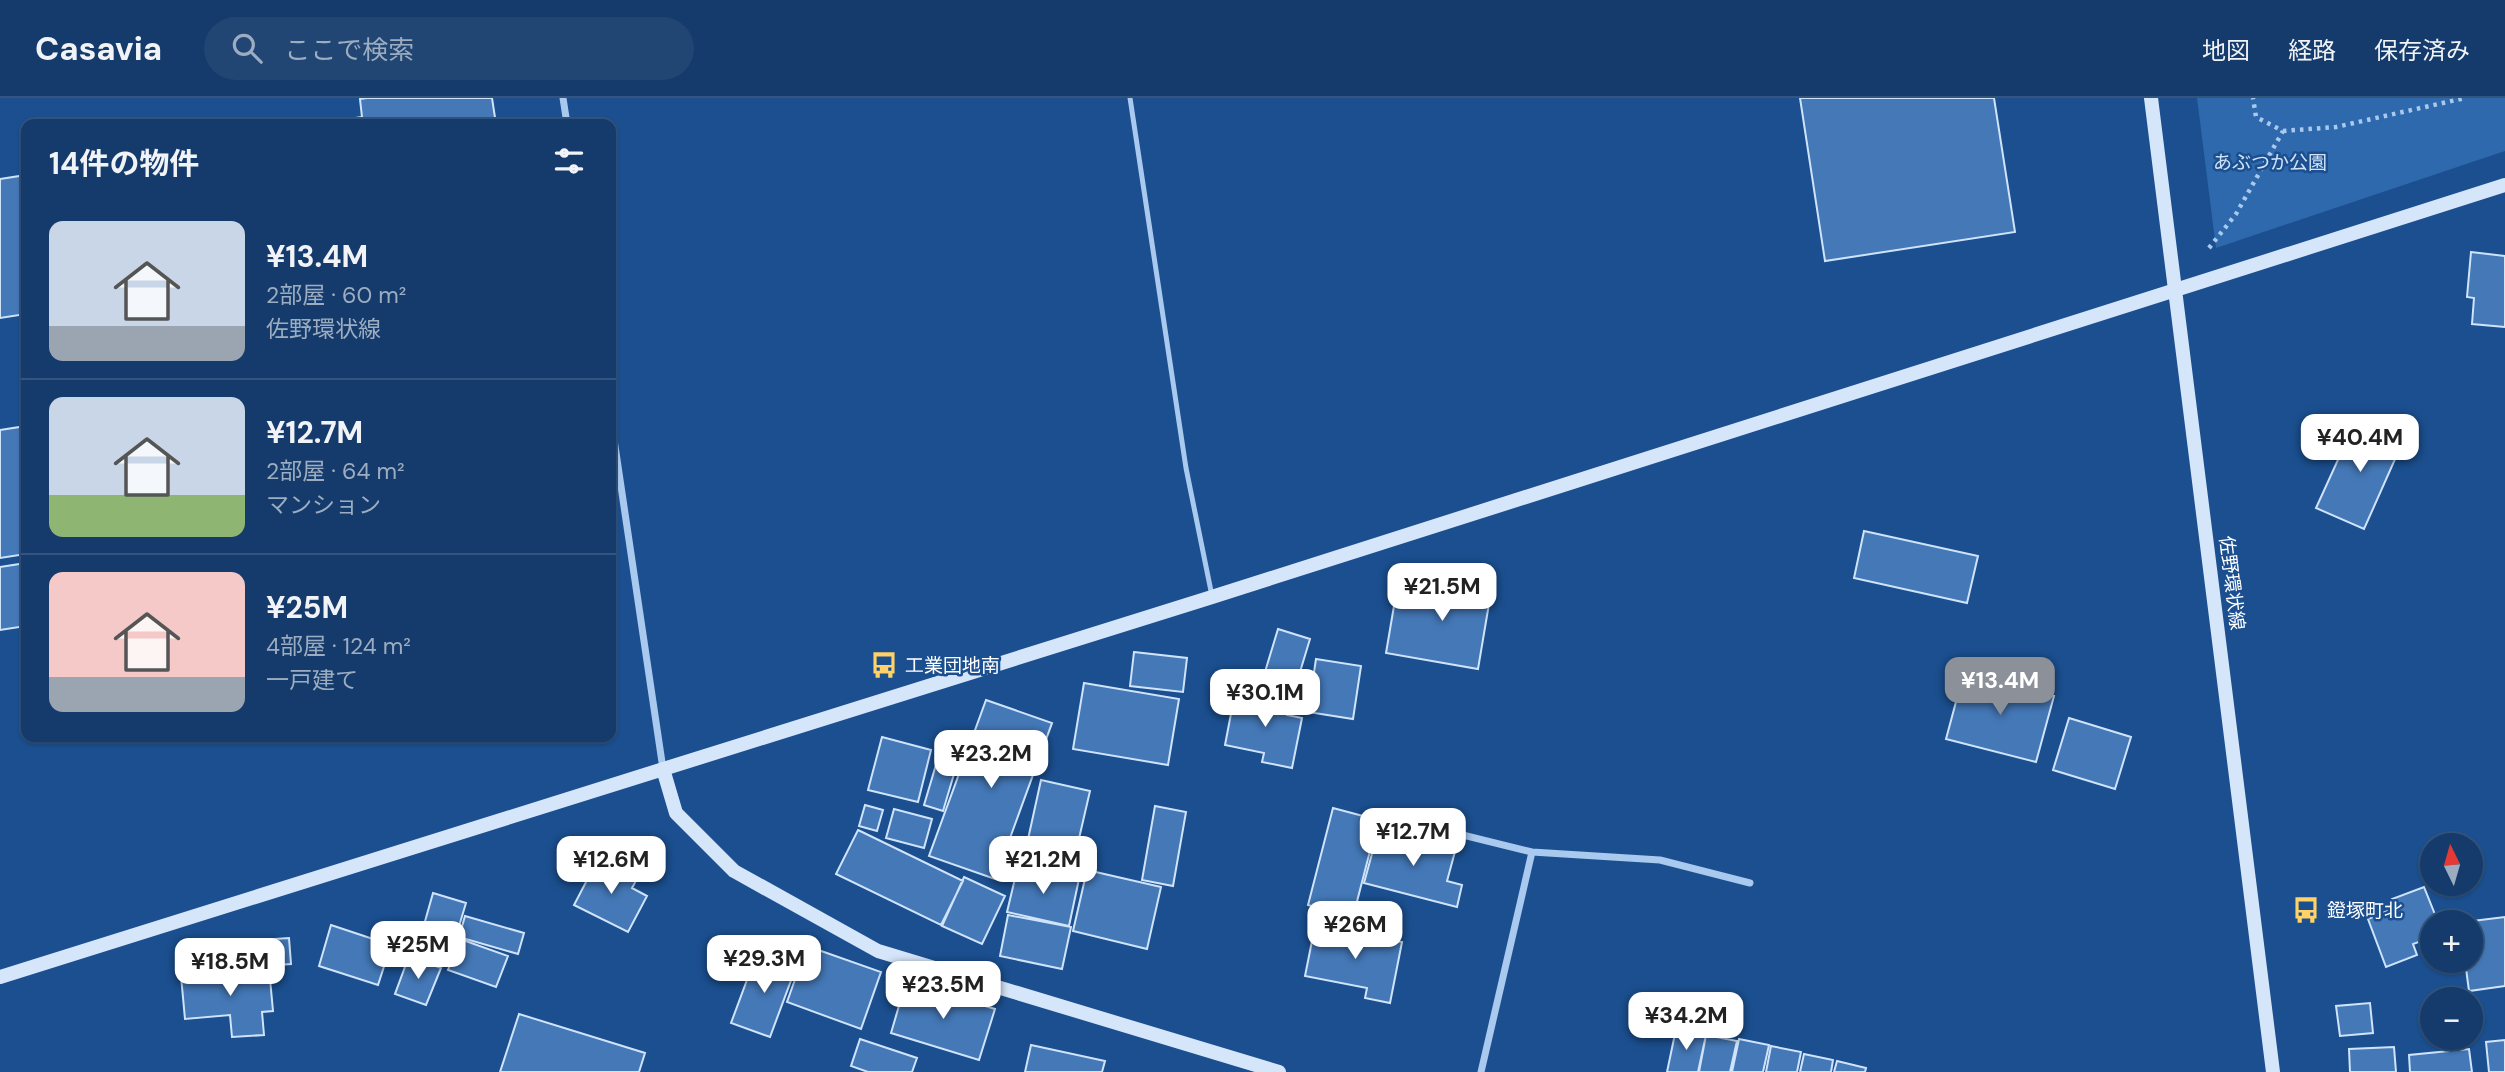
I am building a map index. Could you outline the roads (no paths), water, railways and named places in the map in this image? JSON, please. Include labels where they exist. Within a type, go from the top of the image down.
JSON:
[{"type":"street","points":[[563,98],[566,119]]},
{"type":"street","name":"佐野環状線","points":[[2151,98],[2273,1072]]},
{"type":"street","points":[[0,977],[1212,597],[2505,185]]},
{"type":"street","points":[[616,453],[663,769],[676,813],[734,871],[877,951],[1279,1072]]},
{"type":"street","points":[[1394,818],[1532,852],[1660,860],[1750,883]]},
{"type":"street","points":[[1481,1072],[1532,852]]},
{"type":"lane","points":[[1130,98],[1186,468],[1212,597]]},
{"type":"place","name":"工業団地南","points":[[884,665]]},
{"type":"place","name":"鐙塚町北","points":[[2306,910]]},
{"type":"park label","name":"あぶつか公園","points":[[2270,162]]}]
